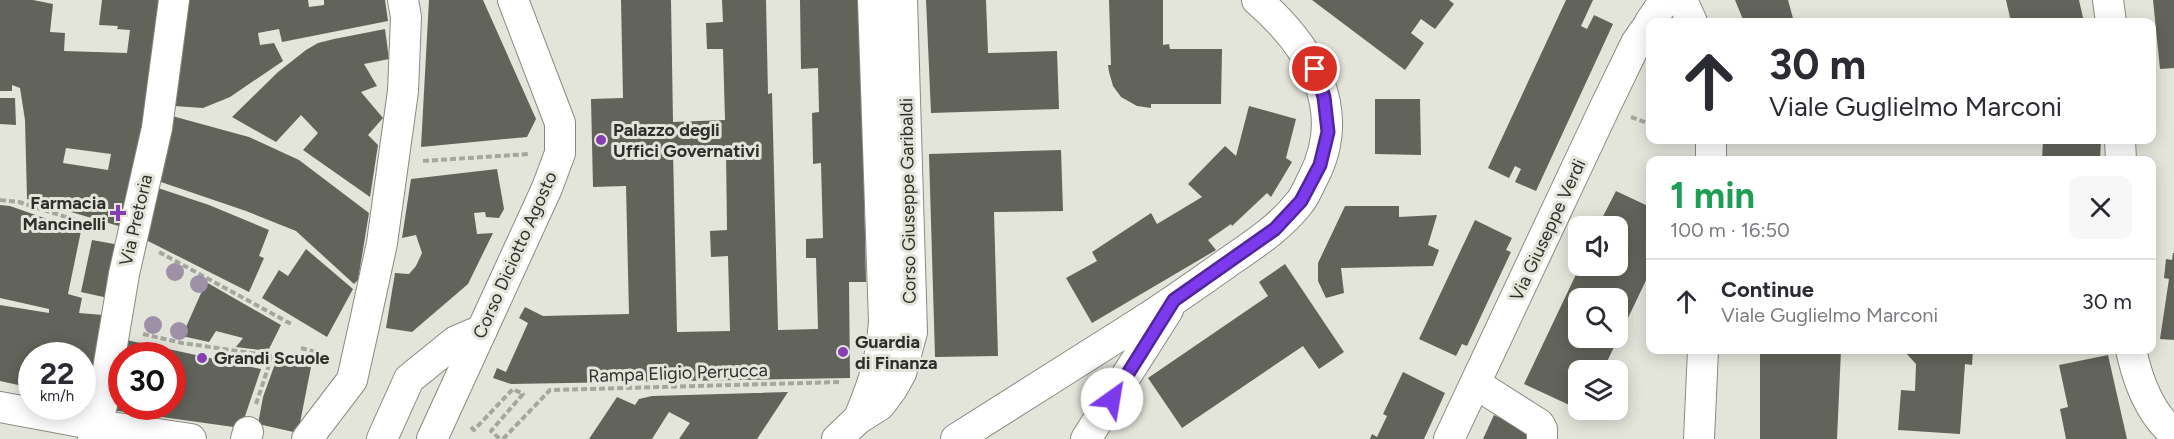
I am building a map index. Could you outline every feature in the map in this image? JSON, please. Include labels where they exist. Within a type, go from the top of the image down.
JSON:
[{"type":"street","name":"Via Pretoria","points":[[95,432],[138,241],[158,128],[174,0]]},
{"type":"street","points":[[307,439],[352,380],[382,243],[403,92],[406,17],[403,0]]},
{"type":"street","name":"Corso Diciotto Agosto","points":[[432,439],[547,188],[559,152],[560,123],[513,0]]},
{"type":"street","name":"Corso Giuseppe Garibaldi","points":[[858,419],[874,381],[881,354],[884,322],[873,0]]},
{"type":"street","name":"Corso Giuseppe Garibaldi","points":[[837,439],[858,419],[880,405],[892,389],[901,373],[912,332],[902,0]]},
{"type":"street","points":[[956,439],[1174,300],[1275,229],[1301,201],[1320,165],[1328,132],[1324,97],[1315,69],[1299,44],[1280,20],[1257,0]]},
{"type":"street","name":"Via Giuseppe Verdi","points":[[1653,18],[1665,0]]},
{"type":"street","points":[[1682,0],[1690,18]]},
{"type":"street","points":[[2108,0],[2110,18]]},
{"type":"street","name":"Via Giuseppe Verdi","points":[[1449,439],[1605,107],[1636,44],[1646,29]]},
{"type":"street","points":[[1086,439],[1174,300]]},
{"type":"street","points":[[382,439],[409,379],[456,341],[482,330]]},
{"type":"street","points":[[1700,439],[1703,354]]},
{"type":"street","points":[[2132,354],[2137,377],[2151,406],[2174,434]]},
{"type":"street","points":[[1476,384],[1539,424],[1542,429],[1542,439]]},
{"type":"street","points":[[0,407],[95,432],[191,439]]},
{"type":"path","points":[[392,163],[559,152]]},
{"type":"path","points":[[0,200],[19,202],[138,241],[293,325]]},
{"type":"path","points":[[119,329],[182,343],[279,357]]},
{"type":"path","points":[[301,348],[319,353]]},
{"type":"path","points":[[247,435],[259,391],[272,356]]},
{"type":"path","name":"Rampa Eligio Perrucca","points":[[474,430],[513,389],[523,394],[491,431],[502,439],[550,390],[874,381]]},
{"type":"building","points":[[0,0],[33,0],[53,4],[50,32],[65,33],[64,51],[127,53],[130,30],[117,29],[118,26],[99,25],[102,0],[162,0],[147,128],[122,227],[27,199],[25,120],[20,88],[12,85],[12,91],[0,91]],"holes":[[[66,148],[111,154],[108,170],[63,163]]]},
{"type":"building","points":[[186,0],[308,0],[309,7],[324,5],[324,0],[385,0],[388,21],[282,42],[279,29],[258,33],[260,45],[274,43],[283,61],[230,97],[203,108],[174,106]]},
{"type":"building","points":[[429,0],[483,0],[536,119],[527,137],[421,147]]},
{"type":"building","points":[[621,0],[671,0],[673,122],[725,120],[723,49],[707,49],[706,23],[723,22],[722,0],[766,0],[768,94],[772,93],[778,330],[818,329],[816,258],[806,258],[806,239],[823,238],[821,163],[813,164],[812,113],[819,112],[818,68],[801,69],[800,0],[860,0],[866,282],[849,282],[850,378],[511,384],[493,378],[497,368],[506,372],[528,323],[519,318],[525,307],[543,316],[629,314],[626,186],[593,187],[591,99],[623,98]],"holes":[[[726,150],[727,230],[710,231],[711,257],[728,256],[730,331],[677,332],[673,151]]]},
{"type":"building","points":[[926,0],[986,0],[988,53],[1057,51],[1059,109],[931,113]]},
{"type":"building","points":[[1109,0],[1163,0],[1163,45],[1169,44],[1170,49],[1222,49],[1221,104],[1151,104],[1151,108],[1137,106],[1121,97],[1113,86],[1108,65],[1111,65]]},
{"type":"building","points":[[1312,0],[1449,0],[1454,4],[1435,29],[1421,19],[1411,33],[1424,43],[1405,70]]},
{"type":"building","points":[[1566,0],[1593,0],[1581,26],[1587,29],[1594,15],[1613,24],[1536,191],[1515,182],[1521,169],[1515,166],[1509,178],[1488,168]]},
{"type":"building","points":[[1735,0],[1788,0],[1793,18],[1742,18]]},
{"type":"building","points":[[2006,0],[2079,0],[2083,18],[2010,18]]},
{"type":"building","points":[[2153,0],[2174,0],[2174,68],[2160,69]]},
{"type":"building","points":[[385,29],[389,59],[364,64],[377,86],[361,92],[383,118],[368,135],[378,145],[370,197],[303,150],[318,133],[301,115],[276,142],[232,117],[278,72],[318,43]]},
{"type":"building","points":[[0,98],[15,98],[16,125],[0,124]]},
{"type":"building","points":[[1375,99],[1420,99],[1421,155],[1375,154]]},
{"type":"building","points":[[1249,106],[1296,119],[1286,158],[1292,162],[1271,197],[1267,193],[1232,226],[1231,224],[1208,240],[1216,250],[1092,323],[1066,278],[1097,261],[1092,252],[1151,213],[1157,224],[1202,197],[1188,184],[1225,146],[1236,156]]},
{"type":"building","points":[[172,116],[249,137],[299,160],[369,213],[358,280],[354,284],[296,231],[158,181]]},
{"type":"building","points":[[2043,144],[2101,144],[2100,156],[2042,156]]},
{"type":"building","points":[[1061,150],[1063,211],[994,212],[998,356],[935,357],[929,154]]},
{"type":"building","points":[[497,169],[504,209],[499,218],[486,217],[485,212],[474,213],[477,234],[493,233],[468,284],[412,332],[386,328],[395,273],[409,274],[422,253],[416,235],[402,238],[411,179]]},
{"type":"building","points":[[158,188],[209,205],[269,230],[259,256],[264,258],[249,292],[144,239]]},
{"type":"building","points":[[1616,191],[1646,205],[1646,280],[1628,318],[1628,288],[1570,288],[1575,276],[1628,276],[1628,216],[1603,216]]},
{"type":"building","points":[[0,205],[10,206],[81,231],[68,294],[82,298],[79,313],[103,315],[96,377],[96,342],[18,342],[18,385],[0,381],[0,305],[49,313],[49,309],[0,298]]},
{"type":"building","points":[[1345,206],[1399,206],[1399,217],[1437,215],[1428,245],[1439,250],[1433,266],[1341,268],[1344,293],[1326,298],[1318,281],[1318,263]]},
{"type":"building","points":[[1475,220],[1512,238],[1506,250],[1511,252],[1467,346],[1462,344],[1456,356],[1419,339]]},
{"type":"building","points":[[92,240],[120,245],[108,298],[81,292]]},
{"type":"building","points":[[306,249],[353,289],[327,337],[262,298],[279,270],[288,276]]},
{"type":"building","points":[[2173,253],[2174,340],[2160,339],[2169,279],[2164,278],[2166,259],[2172,260]]},
{"type":"building","points":[[1285,264],[1344,352],[1319,369],[1303,346],[1182,428],[1148,378],[1268,296],[1259,282]]},
{"type":"building","points":[[206,282],[281,325],[268,351],[236,347],[243,338],[216,331],[209,342],[182,336]]},
{"type":"building","points":[[1568,291],[1568,348],[1614,348],[1608,360],[1568,360],[1568,404],[1524,384]]},
{"type":"building","points":[[186,353],[261,369],[241,428],[183,420],[186,420]]},
{"type":"building","points":[[1760,354],[1841,354],[1837,439],[1760,439]]},
{"type":"building","points":[[1907,354],[1973,354],[1972,365],[1965,364],[1960,434],[1898,430],[1901,390],[1915,391],[1916,364]]},
{"type":"building","points":[[2108,355],[2127,439],[2066,439],[2060,409],[2068,407],[2059,365]]},
{"type":"building","points":[[276,361],[311,367],[298,433],[258,424],[263,397]]},
{"type":"building","points":[[1403,372],[1445,393],[1424,439],[1370,439],[1372,434],[1377,437],[1387,416],[1383,414]]},
{"type":"building","points":[[788,392],[757,439],[679,439],[690,423],[669,412],[652,439],[589,439],[617,397],[635,405],[639,399],[652,396]]},
{"type":"building","points":[[1494,415],[1538,435],[1536,439],[1483,439]]},
{"type":"place","name":"Palazzo degli Uffici Governativi","points":[[601,140]]},
{"type":"place","name":"Farmacia Mancinelli","points":[[118,213]]},
{"type":"place","name":"Guardia di Finanza","points":[[843,352]]},
{"type":"place","name":"Grandi Scuole","points":[[202,358]]},
{"type":"route","points":[[1112,399],[1174,300],[1275,229],[1301,201],[1320,165],[1328,132],[1324,97],[1315,69]]}]
